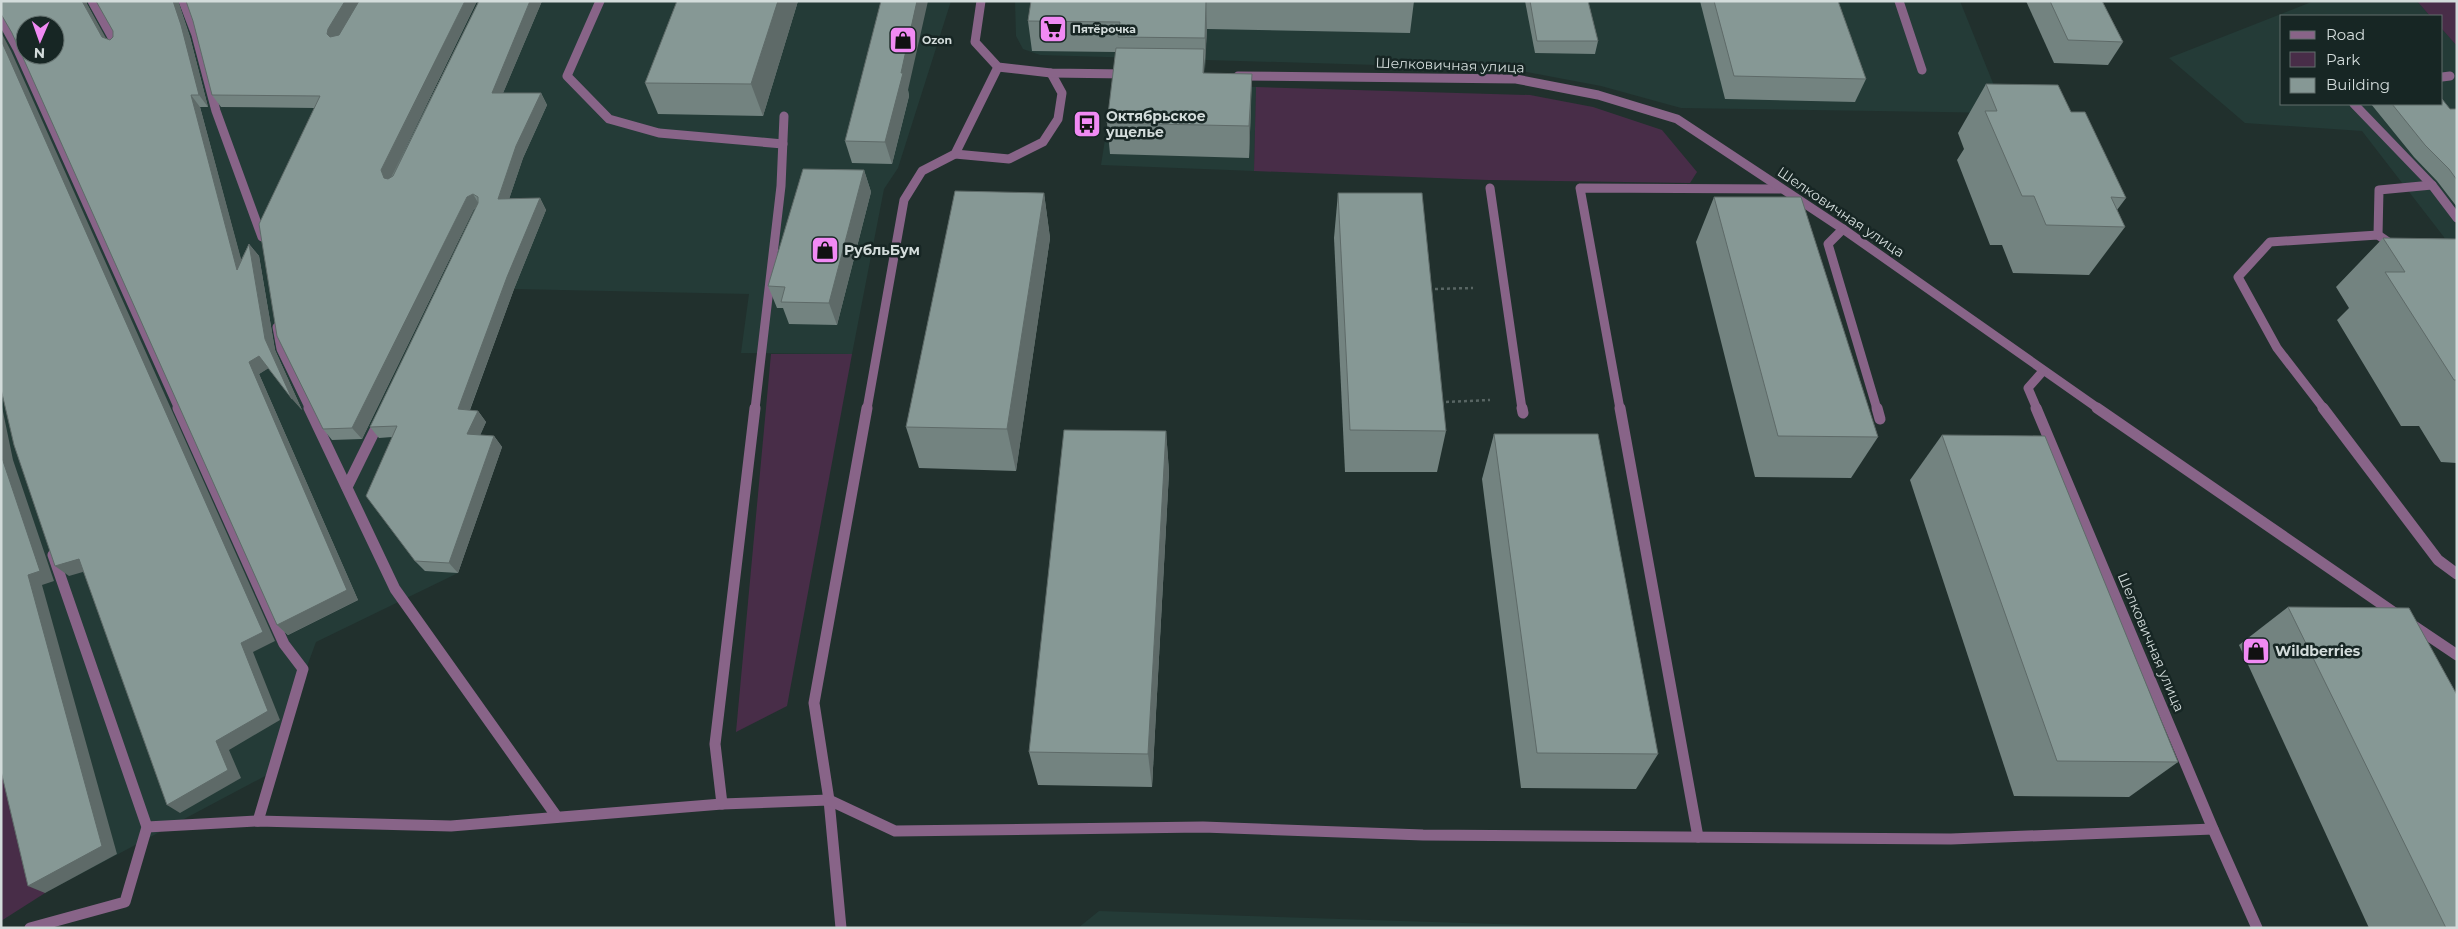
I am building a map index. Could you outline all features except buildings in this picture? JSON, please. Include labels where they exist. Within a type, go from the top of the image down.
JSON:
[{"type":"street","points":[[92,1],[117,46]]},
{"type":"street","points":[[183,1],[196,34],[216,110],[261,229],[264,247]]},
{"type":"street","points":[[600,1],[567,76],[609,118],[659,133],[783,144]]},
{"type":"street","points":[[981,1],[975,42],[998,67],[1052,73],[1140,74]]},
{"type":"street","points":[[1899,1],[1922,70]]},
{"type":"street","points":[[1,19],[21,57],[284,644],[303,669],[258,821]]},
{"type":"street","points":[[955,154],[998,67]]},
{"type":"street","points":[[841,928],[829,800],[814,703],[904,200],[922,171],[955,154],[1009,159],[1043,142],[1058,119],[1062,93],[1052,73]]},
{"type":"street","name":"Шелковичная улица","points":[[1230,76],[1516,79],[1589,94],[1677,119],[1843,229],[2043,371],[2457,655]]},
{"type":"street","points":[[2355,105],[2432,185],[2457,218]]},
{"type":"street","points":[[722,804],[715,744],[781,186],[784,116]]},
{"type":"street","points":[[2378,235],[2379,190],[2432,185]]},
{"type":"street","points":[[1490,188],[1523,413]]},
{"type":"street","points":[[1698,837],[1580,188],[1780,189]]},
{"type":"street","points":[[1843,229],[1828,244],[1880,419]]},
{"type":"street","points":[[2400,251],[2378,235],[2270,242],[2238,277],[2277,348],[2438,560],[2457,574]]},
{"type":"street","points":[[276,321],[281,349],[395,589],[557,817]]},
{"type":"street","name":"Шелковичная улица","points":[[2043,371],[2028,388],[2213,829],[2257,928]]},
{"type":"street","points":[[347,487],[386,407]]},
{"type":"street","points":[[30,928],[125,902],[147,827],[48,541]]},
{"type":"street","points":[[147,827],[258,821],[451,826],[722,804],[829,800],[894,830],[1203,827],[1423,835],[1951,839],[2213,829]]},
{"type":"path","points":[[1435,289],[1504,288]]},
{"type":"path","points":[[1446,402],[1521,399]]},
{"type":"shaded area","points":[[1,1],[951,1],[898,168],[884,189],[852,354],[741,353],[749,294],[514,289],[466,420],[486,422],[476,444],[502,447],[458,573],[316,642],[267,775],[45,893],[1,714]]},
{"type":"shaded area","points":[[1015,1],[1960,1],[2005,113],[1681,108],[1601,86],[1510,69],[1040,55],[1023,49],[1016,36]]},
{"type":"shaded area","points":[[2314,1],[2417,1],[2429,15],[2280,15],[2280,105],[2443,105],[2443,30],[2457,46],[2457,254],[2362,131],[2245,123],[2169,58]]},
{"type":"shaded area","points":[[1114,82],[1256,87],[1254,171],[1101,165]]},
{"type":"shaded area","points":[[1099,911],[1613,928],[1078,928]]},
{"type":"green space","points":[[2417,1],[2457,1],[2457,46],[2443,30],[2443,15],[2429,15]]},
{"type":"green space","points":[[1256,87],[1530,95],[1593,107],[1662,130],[1697,172],[1690,183],[1488,180],[1254,171]]},
{"type":"green space","points":[[771,354],[852,354],[787,706],[736,732]]},
{"type":"green space","points":[[1,714],[45,893],[1,921]]},
{"type":"place","name":"Пятёрочка","points":[[1053,29]]},
{"type":"place","name":"Ozon","points":[[903,40]]},
{"type":"place","name":"Октябрьское ущелье","points":[[1087,124]]},
{"type":"place","name":"РубльБум","points":[[825,250]]},
{"type":"place","name":"Wildberries","points":[[2256,651]]}]
